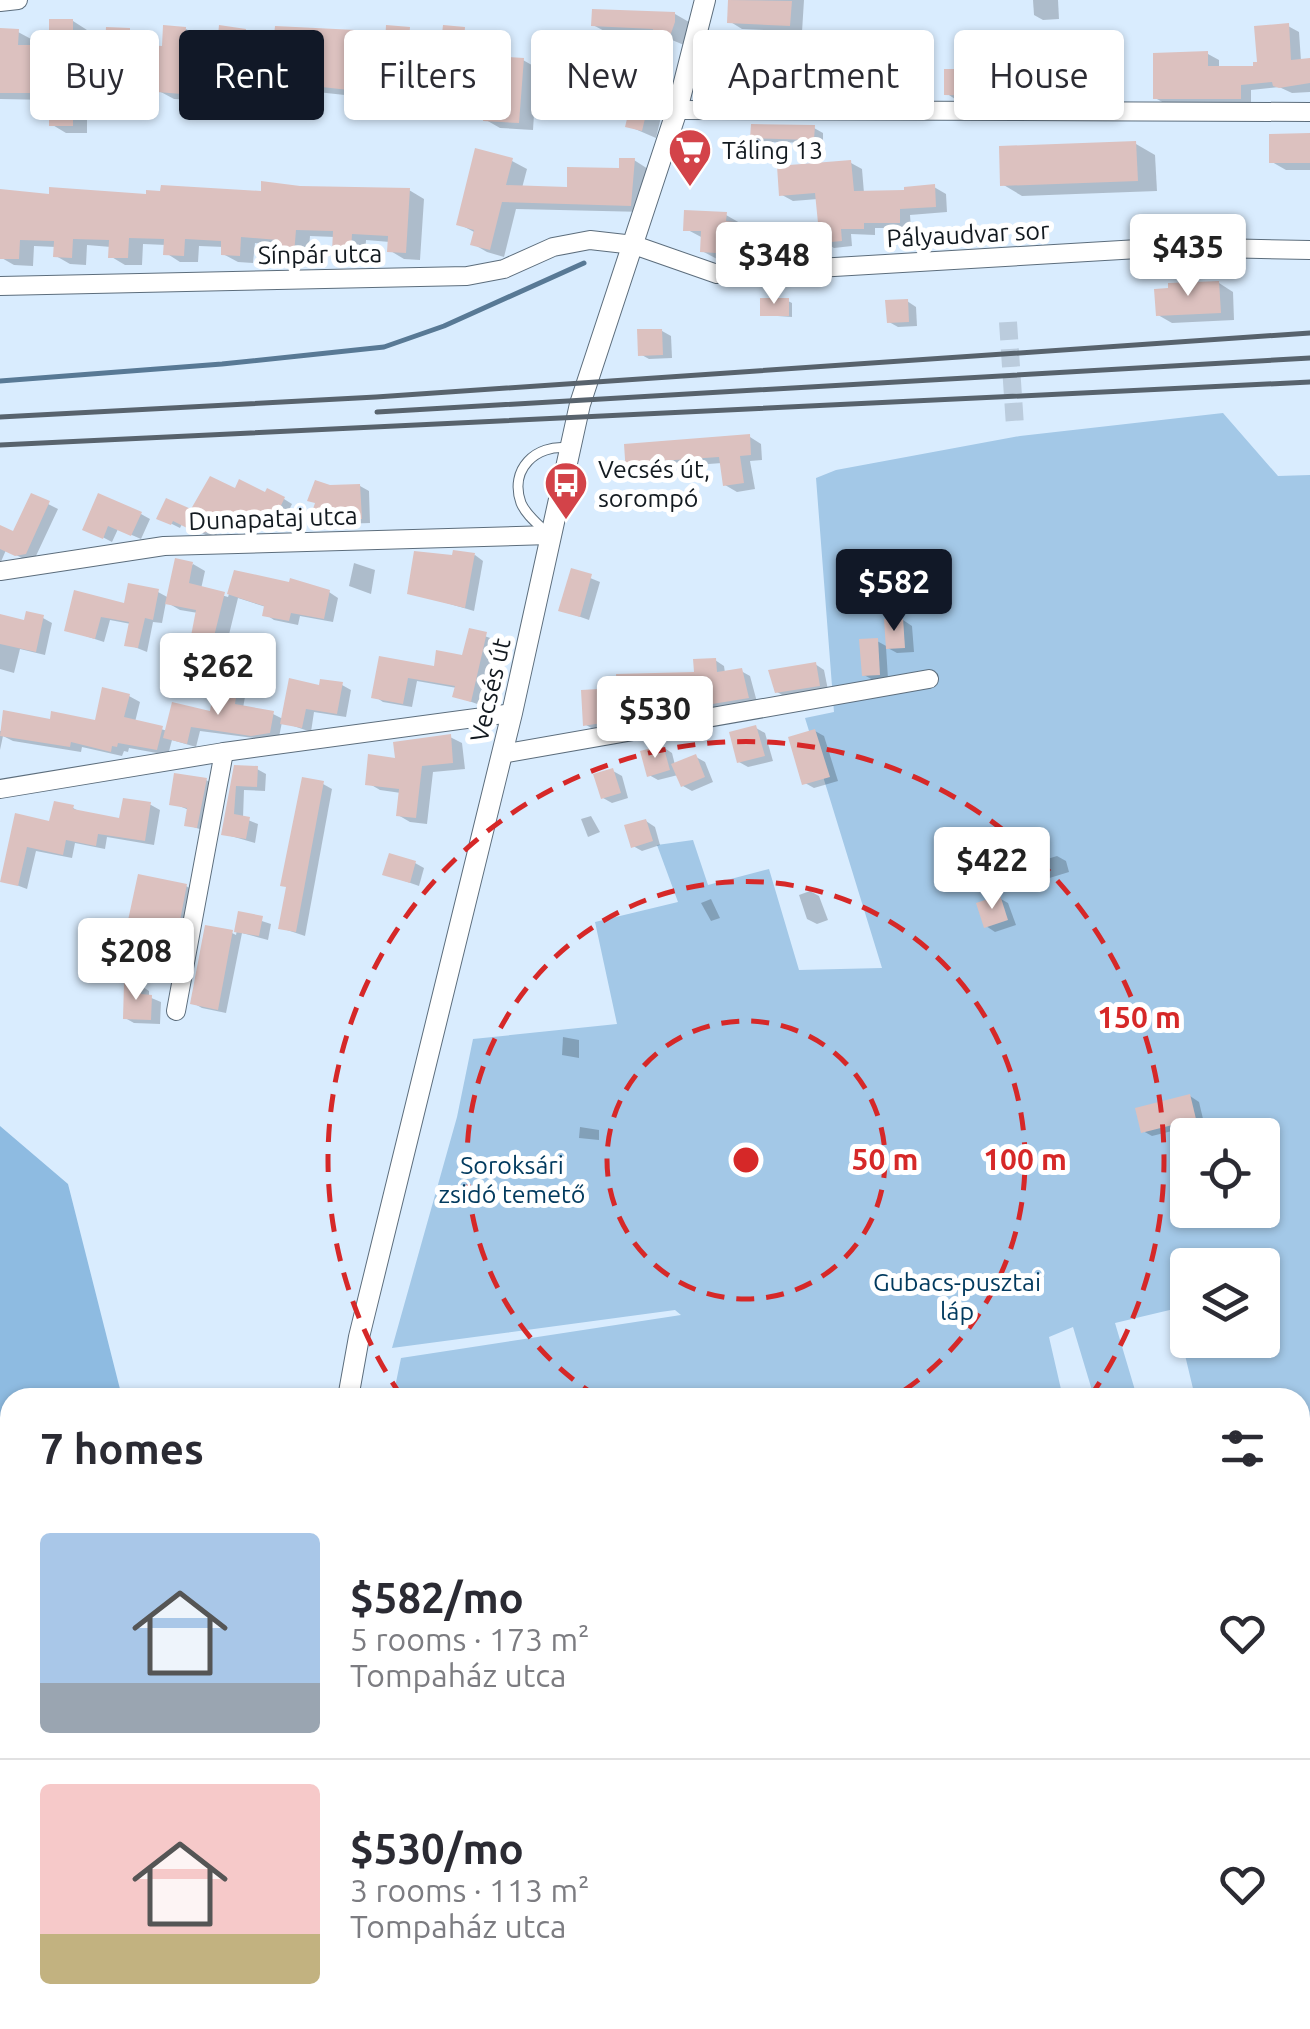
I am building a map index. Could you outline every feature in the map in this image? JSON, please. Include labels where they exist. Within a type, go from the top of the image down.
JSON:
[{"type":"street","points":[[0,2],[18,0]]},
{"type":"street","name":"Vecsés út","points":[[350,1388],[512,713],[587,381],[677,110],[705,0]]},
{"type":"street","points":[[677,110],[1310,112]]},
{"type":"street","name":"Sínpár utca","points":[[0,286],[467,276],[504,269],[552,247],[590,240],[634,245]]},
{"type":"street","name":"Pályaudvar sor","points":[[634,245],[717,274],[1172,247],[1310,250]]},
{"type":"street","name":"Dunapataj utca","points":[[0,571],[164,546],[550,536]]},
{"type":"street","points":[[502,754],[929,678]]},
{"type":"street","points":[[0,788],[224,752],[512,713]]},
{"type":"street","points":[[176,1011],[224,752]]},
{"type":"lane","points":[[550,536],[522,507],[518,492],[520,474],[542,449],[571,449]]},
{"type":"green space","points":[[1223,413],[1278,476],[1310,475],[1310,1388],[1193,1388],[1186,1358],[1280,1358],[1280,1248],[1170,1248],[1170,1310],[1115,1323],[1134,1388],[1091,1388],[1073,1327],[1049,1337],[1061,1388],[395,1388],[401,1358],[681,1315],[675,1310],[392,1348],[457,1117],[473,1039],[617,1024],[595,922],[678,902],[657,845],[693,840],[708,885],[769,869],[799,970],[882,968],[805,718],[834,712],[816,478],[836,470],[1020,436]]},
{"type":"shaded area","points":[[0,1126],[68,1184],[120,1388],[0,1388]]},
{"type":"building","points":[[728,0],[792,1],[790,26],[727,23]]},
{"type":"building","points":[[592,9],[675,12],[672,30],[591,26]]},
{"type":"building","points":[[49,19],[73,19],[73,30],[49,30]]},
{"type":"building","points":[[1289,23],[1291,60],[1310,58],[1310,83],[1279,88],[1272,82],[1241,85],[1241,99],[1153,99],[1153,53],[1208,51],[1208,66],[1253,66],[1257,62],[1254,26]]},
{"type":"building","points":[[163,25],[186,27],[179,30],[179,94],[159,92]]},
{"type":"building","points":[[219,25],[246,30],[219,30]]},
{"type":"building","points":[[386,25],[410,30],[386,30]]},
{"type":"building","points":[[443,25],[465,30],[442,30]]},
{"type":"building","points":[[275,26],[356,30],[344,30],[344,89],[324,87],[324,30],[275,30]]},
{"type":"building","points":[[0,28],[19,29],[18,45],[30,45],[30,93],[0,93]]},
{"type":"building","points":[[511,57],[524,58],[519,123],[483,121],[511,120]]},
{"type":"building","points":[[944,69],[954,69],[954,95],[944,95]]},
{"type":"building","points":[[49,120],[73,120],[73,126],[49,126]]},
{"type":"building","points":[[627,120],[645,120],[642,131],[625,127]]},
{"type":"building","points":[[751,124],[815,125],[814,140],[750,138]]},
{"type":"building","points":[[1310,133],[1310,163],[1269,163],[1269,134]]},
{"type":"building","points":[[1136,141],[1138,181],[1000,186],[999,146]]},
{"type":"building","points":[[475,148],[513,158],[506,185],[567,187],[567,167],[619,168],[619,158],[635,158],[631,206],[502,202],[490,250],[470,245],[474,230],[456,225]]},
{"type":"building","points":[[851,160],[854,191],[904,190],[935,184],[936,207],[900,209],[900,223],[864,223],[864,229],[841,229],[842,241],[820,243],[815,193],[779,196],[777,166]]},
{"type":"building","points":[[261,181],[300,186],[410,188],[406,253],[387,252],[388,236],[352,234],[351,252],[332,252],[333,231],[296,230],[294,254],[276,253],[278,240],[241,237],[240,256],[221,255],[221,241],[185,239],[184,256],[163,255],[164,239],[129,238],[128,258],[108,258],[109,240],[73,239],[72,258],[53,257],[54,241],[20,240],[19,259],[0,259],[0,189],[49,194],[49,187],[146,194],[146,190],[160,191],[161,185],[261,191]]},
{"type":"building","points":[[684,210],[727,212],[726,221],[734,222],[732,254],[700,252],[701,231],[683,231]]},
{"type":"building","points":[[1219,281],[1221,313],[1156,316],[1154,289],[1168,288],[1168,283]]},
{"type":"building","points":[[760,298],[789,298],[789,316],[760,316]]},
{"type":"building","points":[[908,299],[909,322],[887,323],[885,300]]},
{"type":"building","points":[[637,329],[662,329],[663,355],[638,356]]},
{"type":"building","points":[[750,434],[751,455],[740,456],[744,483],[723,486],[719,457],[645,462],[645,473],[626,474],[624,444]]},
{"type":"building","points":[[210,476],[235,488],[239,479],[285,497],[270,529],[246,517],[239,531],[212,522],[208,532],[197,533],[173,521],[171,525],[156,519],[166,498],[191,509]]},
{"type":"building","points":[[315,480],[330,485],[360,484],[362,519],[333,520],[331,525],[310,518],[315,503],[307,501]]},
{"type":"building","points":[[31,493],[50,501],[26,554],[15,556],[0,549],[0,525],[13,531]]},
{"type":"building","points":[[98,493],[142,512],[131,536],[108,526],[103,539],[82,530]]},
{"type":"building","points":[[453,550],[475,553],[465,608],[407,594],[414,551],[452,555]]},
{"type":"building","points":[[175,558],[193,562],[189,583],[225,592],[204,677],[184,672],[196,610],[165,604]]},
{"type":"building","points":[[571,568],[592,574],[580,617],[558,611]]},
{"type":"building","points":[[234,570],[289,582],[290,578],[330,590],[324,619],[291,613],[289,621],[262,616],[264,606],[227,594]]},
{"type":"building","points":[[128,583],[159,589],[153,620],[145,618],[138,648],[124,646],[129,622],[101,617],[95,639],[64,631],[74,590],[124,603]]},
{"type":"building","points":[[26,611],[44,615],[36,652],[0,644],[0,614],[24,620]]},
{"type":"building","points":[[903,618],[905,648],[886,649],[884,619]]},
{"type":"building","points":[[469,628],[487,632],[471,702],[452,697],[455,686],[408,678],[403,704],[371,698],[379,656],[434,666],[436,650],[462,655]]},
{"type":"building","points":[[878,638],[880,675],[862,676],[859,639]]},
{"type":"building","points":[[716,658],[717,672],[742,668],[749,698],[646,711],[646,716],[583,726],[581,690],[617,688],[616,674],[694,672],[693,659]]},
{"type":"building","points":[[816,662],[820,686],[775,693],[768,670]]},
{"type":"building","points":[[289,678],[319,685],[320,679],[343,682],[337,714],[306,709],[302,728],[280,724]]},
{"type":"building","points":[[214,686],[237,690],[235,704],[274,711],[270,733],[251,736],[191,727],[187,744],[163,738],[172,702],[210,711]]},
{"type":"building","points":[[102,687],[130,694],[124,717],[163,726],[157,750],[118,743],[111,752],[71,742],[70,747],[0,736],[3,710],[50,719],[51,711],[95,720]]},
{"type":"building","points":[[756,725],[765,756],[737,763],[729,732]]},
{"type":"building","points":[[815,729],[830,777],[802,785],[788,737]]},
{"type":"building","points":[[451,734],[453,763],[422,766],[416,818],[396,816],[399,789],[365,785],[368,754],[395,758],[393,742]]},
{"type":"building","points":[[663,745],[670,770],[647,777],[640,751]]},
{"type":"building","points":[[696,754],[705,777],[681,787],[671,764]]},
{"type":"building","points":[[234,765],[258,766],[257,787],[236,786],[234,814],[250,817],[246,839],[221,835]]},
{"type":"building","points":[[613,768],[621,793],[601,799],[593,774]]},
{"type":"building","points":[[174,773],[207,778],[197,828],[184,826],[187,808],[169,805]]},
{"type":"building","points":[[302,777],[324,781],[296,932],[278,929],[286,887],[280,886]]},
{"type":"building","points":[[123,798],[151,802],[145,841],[98,834],[96,846],[66,840],[63,855],[27,847],[18,886],[0,882],[15,813],[49,821],[54,801],[119,818]]},
{"type":"building","points":[[646,819],[653,841],[631,848],[624,825]]},
{"type":"building","points":[[389,853],[416,861],[410,883],[382,875]]},
{"type":"building","points":[[138,874],[187,884],[175,947],[150,943],[152,929],[127,925]]},
{"type":"building","points":[[1000,895],[1008,920],[984,928],[976,903]]},
{"type":"building","points":[[238,911],[263,916],[259,936],[234,932]]},
{"type":"building","points":[[205,925],[233,930],[218,1010],[190,1004]]},
{"type":"building","points":[[124,983],[141,983],[141,994],[152,995],[151,1020],[123,1019]]},
{"type":"building","points":[[1190,1094],[1196,1118],[1170,1118],[1170,1126],[1141,1133],[1135,1108]]},
{"type":"waterway","points":[[0,381],[384,347],[444,326],[584,263]]},
{"type":"tunnel","points":[[1008,322],[1015,426]]},
{"type":"railway","points":[[0,417],[376,397],[1310,333]]},
{"type":"railway","points":[[377,412],[1310,358]]},
{"type":"railway","points":[[0,445],[1310,382]]},
{"type":"place","name":"Táling 13","points":[[690,188]]},
{"type":"place","name":"Vecsés út, sorompó","points":[[566,521]]},
{"type":"park label","name":"Soroksári zsidó temető","points":[[512,1180]]},
{"type":"park label","name":"Gubacs-pusztai láp","points":[[957,1296]]}]
